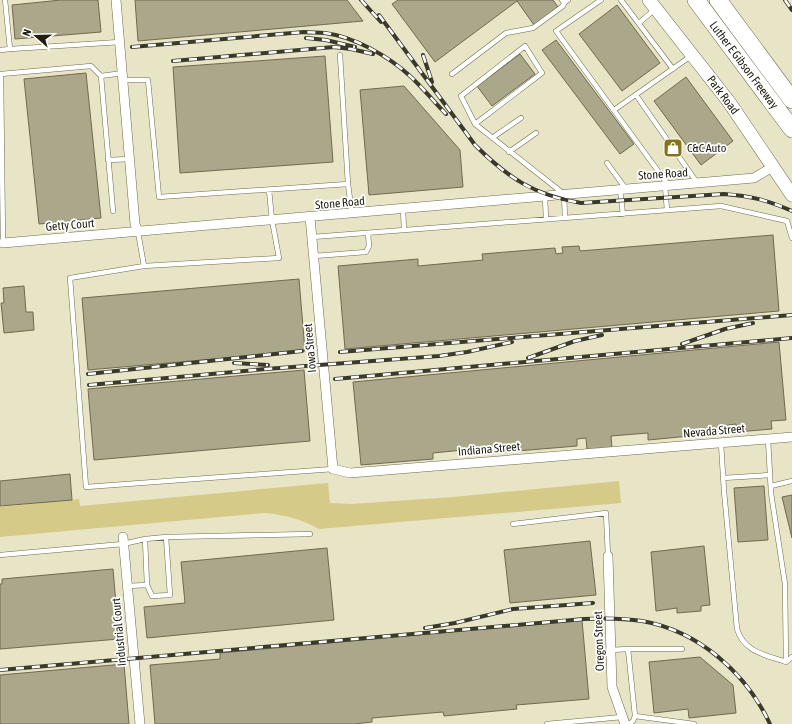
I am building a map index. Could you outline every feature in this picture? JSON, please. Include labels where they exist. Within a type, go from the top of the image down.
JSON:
[{"type":"highway","name":"Luther E Gibson Freeway","points":[[696,0],[792,129]]},
{"type":"highway","name":"Luther E Gibson Freeway","points":[[718,0],[792,100]]},
{"type":"street","points":[[116,0],[135,224],[138,232]]},
{"type":"street","name":"Park Road","points":[[652,4],[730,102],[792,195]]},
{"type":"street","name":"Stone Road","points":[[138,232],[545,197],[564,194],[698,184],[754,178],[774,166]]},
{"type":"street","name":"Iowa Street","points":[[310,217],[337,470]]},
{"type":"street","name":"Getty Court","points":[[2,242],[138,232]]},
{"type":"street","name":"Nevada Street","points":[[639,449],[792,437]]},
{"type":"street","name":"Indiana Street","points":[[337,470],[350,473],[639,449]]},
{"type":"street","name":"Industrial Court","points":[[123,540],[140,724]]},
{"type":"street","name":"Oregon Street","points":[[608,556],[612,687],[625,722]]},
{"type":"lane","points":[[5,0],[10,49]]},
{"type":"lane","points":[[601,0],[556,31],[667,186],[667,210]]},
{"type":"lane","points":[[621,0],[673,69]]},
{"type":"lane","points":[[452,74],[506,33],[533,28],[562,6],[565,1]]},
{"type":"lane","points":[[639,23],[652,4]]},
{"type":"lane","points":[[0,50],[120,42]]},
{"type":"lane","points":[[475,124],[542,72],[525,46],[461,96],[475,124],[564,194],[565,218]]},
{"type":"lane","points":[[340,56],[348,184],[352,214]]},
{"type":"lane","points":[[614,110],[692,56]]},
{"type":"lane","points":[[2,242],[1,74],[91,66],[101,76],[113,211]]},
{"type":"lane","points":[[101,76],[148,80],[159,197],[348,184]]},
{"type":"lane","points":[[636,94],[698,184]]},
{"type":"lane","points":[[492,138],[521,118]]},
{"type":"lane","points":[[509,152],[536,133]]},
{"type":"lane","points":[[108,160],[130,160]]},
{"type":"lane","points":[[607,163],[623,189],[623,214]]},
{"type":"lane","points":[[269,190],[272,220],[279,258],[144,266],[70,278],[86,487],[337,470]]},
{"type":"lane","points":[[545,197],[546,219]]},
{"type":"lane","points":[[312,237],[721,206],[787,221],[792,238]]},
{"type":"lane","points":[[403,209],[404,230]]},
{"type":"lane","points":[[138,232],[144,266]]},
{"type":"lane","points":[[314,256],[366,252],[369,246],[368,233]]},
{"type":"lane","points":[[768,439],[771,486],[785,584],[786,662]]},
{"type":"lane","points":[[721,443],[738,633],[744,643],[751,649],[786,662]]},
{"type":"lane","points":[[723,478],[770,475]]},
{"type":"lane","points":[[771,486],[792,481]]},
{"type":"lane","points":[[513,524],[606,513],[608,556]]},
{"type":"lane","points":[[0,554],[145,538],[310,534]]},
{"type":"lane","points":[[145,538],[146,585],[152,596],[170,595],[166,537]]},
{"type":"lane","points":[[127,586],[146,585]]},
{"type":"lane","points":[[547,724],[633,721],[635,716],[628,649]]},
{"type":"lane","points":[[611,650],[682,649]]},
{"type":"lane","points":[[786,662],[792,657]]},
{"type":"lane","points":[[635,716],[694,724]]},
{"type":"shaded area","points":[[619,481],[621,503],[319,529],[293,518],[265,513],[0,537],[0,507],[79,499],[80,506],[328,483],[330,503],[352,504],[453,497]]},
{"type":"building","points":[[61,0],[98,0],[101,32],[15,39],[12,5]]},
{"type":"building","points":[[135,0],[347,0],[363,21],[138,41]]},
{"type":"building","points":[[398,0],[553,0],[558,7],[534,25],[517,1],[435,62],[392,4]]},
{"type":"building","points":[[617,5],[660,63],[622,91],[579,34]]},
{"type":"building","points":[[556,40],[634,144],[620,154],[542,50]]},
{"type":"building","points":[[520,54],[535,74],[492,106],[477,86]]},
{"type":"building","points":[[325,56],[333,162],[180,173],[173,67]]},
{"type":"building","points":[[86,73],[101,218],[39,224],[24,79]]},
{"type":"building","points":[[686,77],[733,141],[701,165],[654,101]]},
{"type":"building","points":[[404,86],[460,150],[463,187],[369,195],[360,90]]},
{"type":"building","points":[[773,235],[779,311],[345,349],[338,266],[418,259],[418,266],[483,260],[482,254],[555,248],[556,254],[563,253],[562,247],[579,246],[580,251]]},
{"type":"building","points":[[299,279],[305,351],[88,370],[82,298]]},
{"type":"building","points":[[24,286],[26,312],[33,312],[34,330],[4,333],[1,303],[4,303],[3,288]]},
{"type":"building","points":[[779,342],[786,420],[771,421],[772,429],[737,432],[736,424],[721,426],[722,433],[648,440],[648,433],[611,436],[612,448],[587,450],[586,438],[577,439],[577,446],[505,452],[504,446],[433,453],[433,459],[361,465],[353,382]]},
{"type":"building","points":[[304,370],[310,441],[94,460],[88,389]]},
{"type":"building","points":[[70,474],[72,500],[0,506],[0,481]]},
{"type":"building","points":[[764,486],[768,540],[738,542],[734,488]]},
{"type":"building","points":[[792,495],[792,538],[782,497]]},
{"type":"building","points":[[590,541],[596,595],[510,603],[504,550]]},
{"type":"building","points":[[704,546],[710,605],[701,606],[701,611],[677,613],[677,608],[656,611],[651,552]]},
{"type":"building","points":[[327,548],[334,620],[147,638],[144,607],[185,603],[181,562]]},
{"type":"building","points":[[113,569],[119,639],[0,649],[0,584],[2,584],[2,579]]},
{"type":"building","points":[[582,620],[589,699],[516,705],[517,709],[444,716],[443,712],[372,718],[372,722],[354,724],[155,724],[150,665],[220,659],[220,653]]},
{"type":"building","points":[[700,657],[733,685],[736,713],[689,718],[688,709],[654,713],[649,662]]},
{"type":"building","points":[[124,664],[129,724],[0,724],[0,675]]},
{"type":"railway","points":[[361,0],[381,22]]},
{"type":"railway","points":[[785,0],[792,10]]},
{"type":"railway","points":[[379,15],[475,145],[487,157],[511,176],[536,190],[564,200],[581,203],[724,194],[759,199],[792,211]]},
{"type":"railway","points":[[132,47],[304,32],[336,35],[370,48],[392,61],[415,81],[446,114]]},
{"type":"railway","points":[[306,38],[326,40],[355,47]]},
{"type":"railway","points":[[173,61],[334,47],[373,54]]},
{"type":"railway","points":[[423,55],[432,82]]},
{"type":"railway","points":[[340,352],[792,315]]},
{"type":"railway","points":[[682,344],[725,329],[753,323]]},
{"type":"railway","points":[[528,358],[575,341],[602,335]]},
{"type":"railway","points":[[335,379],[792,338]]},
{"type":"railway","points":[[89,385],[266,369],[439,356],[467,352],[512,342]]},
{"type":"railway","points":[[88,374],[302,351]]},
{"type":"railway","points":[[234,363],[268,365]]},
{"type":"railway","points":[[425,628],[455,623],[513,609],[593,603]]},
{"type":"railway","points":[[0,670],[584,619],[627,619],[663,626],[683,634],[718,657],[748,688],[760,705],[770,724]]},
{"type":"place","name":"C&C Auto","points":[[673,148]]}]
